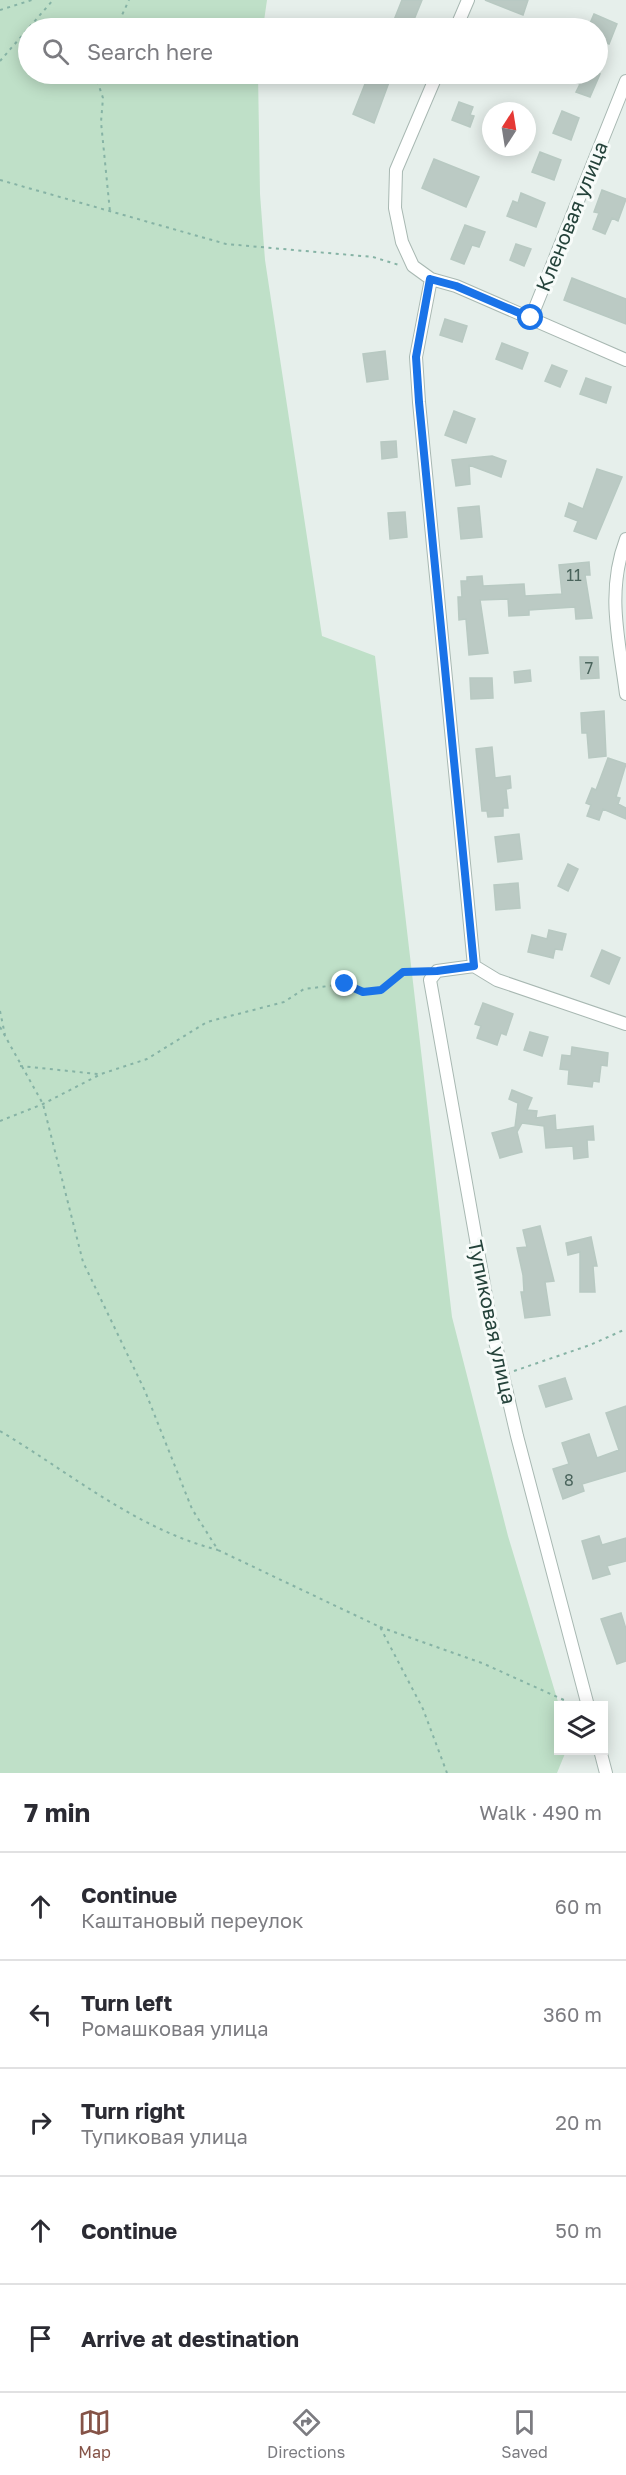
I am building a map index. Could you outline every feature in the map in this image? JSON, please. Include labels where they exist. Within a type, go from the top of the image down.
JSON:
[{"type":"street","points":[[460,18],[468,0]]},
{"type":"street","name":"Кленовая улица","points":[[531,318],[626,81]]},
{"type":"street","points":[[433,84],[396,170],[395,208],[402,242],[413,266],[430,279],[456,286],[626,360]]},
{"type":"street","points":[[430,279],[416,357],[418,391],[474,966]]},
{"type":"street","points":[[626,539],[615,572],[614,597],[626,694]]},
{"type":"street","points":[[437,971],[474,966],[497,980],[626,1024]]},
{"type":"street","name":"Тупиковая улица","points":[[437,971],[430,980],[491,1324],[587,1701]]},
{"type":"street","points":[[601,1755],[606,1773]]},
{"type":"path","points":[[0,10],[32,0]]},
{"type":"path","points":[[37,18],[53,0]]},
{"type":"path","points":[[121,18],[129,0]]},
{"type":"path","points":[[0,61],[18,40]]},
{"type":"path","points":[[98,84],[103,98],[101,122],[110,212]]},
{"type":"path","points":[[0,180],[226,244],[373,257],[413,266]]},
{"type":"path","points":[[0,1120],[43,1104],[101,1074],[147,1059],[207,1022],[284,1002],[304,989],[345,984],[363,992],[381,990],[403,972],[437,971]]},
{"type":"path","points":[[0,1011],[6,1042]]},
{"type":"path","points":[[0,1027],[6,1042],[43,1104],[83,1262],[145,1391],[192,1509],[218,1550]]},
{"type":"path","points":[[20,1066],[101,1074]]},
{"type":"path","points":[[503,1375],[590,1345],[626,1329]]},
{"type":"path","points":[[0,1431],[142,1522],[184,1542],[218,1550],[380,1628],[482,1663],[564,1701]]},
{"type":"path","points":[[380,1628],[423,1709],[447,1773]]},
{"type":"green space","points":[[0,0],[267,0],[264,18],[18,18],[18,84],[258,84],[260,194],[265,260],[322,636],[375,656],[452,1317],[508,1536],[558,1701],[554,1701],[554,1755],[564,1755],[557,1773],[0,1773]]},
{"type":"building","points":[[402,0],[422,0],[415,18],[395,18]]},
{"type":"building","points":[[485,0],[528,0],[523,15]]},
{"type":"building","points":[[608,20],[617,24],[608,44]]},
{"type":"building","points":[[365,84],[388,84],[374,123],[353,114]]},
{"type":"building","points":[[580,84],[596,84],[590,97],[576,92]]},
{"type":"building","points":[[459,102],[473,107],[470,115],[474,116],[470,127],[452,120]]},
{"type":"building","points":[[562,111],[579,118],[571,140],[553,133]]},
{"type":"building","points":[[540,152],[561,160],[554,180],[532,172]]},
{"type":"building","points":[[434,159],[479,177],[466,207],[422,188]]},
{"type":"building","points":[[602,190],[626,199],[618,221],[612,218],[605,234],[593,229],[599,213],[594,212]]},
{"type":"building","points":[[521,193],[545,203],[536,227],[507,216],[513,201],[518,203]]},
{"type":"building","points":[[465,225],[485,232],[479,247],[472,245],[464,264],[451,259]]},
{"type":"building","points":[[516,244],[531,249],[524,266],[510,260]]},
{"type":"building","points":[[572,278],[626,299],[626,324],[564,300]]},
{"type":"building","points":[[445,319],[467,326],[462,342],[440,335]]},
{"type":"building","points":[[502,343],[528,353],[522,369],[496,359]]},
{"type":"building","points":[[385,351],[388,379],[367,382],[363,354]]},
{"type":"building","points":[[552,365],[567,371],[560,387],[545,381]]},
{"type":"building","points":[[586,378],[611,387],[606,403],[580,394]]},
{"type":"building","points":[[454,411],[475,419],[466,443],[445,435]]},
{"type":"building","points":[[396,441],[397,457],[382,459],[381,442]]},
{"type":"building","points":[[492,456],[506,461],[501,477],[469,465],[470,484],[456,486],[452,460]]},
{"type":"building","points":[[597,469],[622,477],[596,539],[574,531],[578,521],[565,516],[569,503],[583,509]]},
{"type":"building","points":[[479,506],[482,537],[461,539],[458,508]]},
{"type":"building","points":[[405,512],[407,537],[390,539],[388,513]]},
{"type":"building","points":[[589,562],[590,575],[585,575],[592,618],[576,619],[575,607],[529,610],[529,615],[509,616],[508,599],[480,600],[488,653],[469,655],[466,619],[459,620],[458,597],[462,597],[461,581],[467,581],[467,577],[482,576],[483,586],[524,584],[525,596],[562,594],[559,565]]},
{"type":"building","points":[[580,657],[598,657],[599,678],[581,679]]},
{"type":"building","points":[[530,670],[531,681],[515,683],[514,672]]},
{"type":"building","points":[[470,678],[492,678],[493,698],[471,699]]},
{"type":"building","points":[[604,711],[606,756],[589,758],[587,733],[582,733],[581,713]]},
{"type":"building","points":[[492,747],[495,778],[510,776],[511,788],[506,789],[508,808],[503,808],[503,816],[488,817],[487,811],[482,811],[476,749]]},
{"type":"building","points":[[608,758],[626,764],[616,797],[620,798],[618,804],[626,808],[626,819],[603,809],[599,820],[587,816],[591,805],[586,803],[592,788],[596,790]]},
{"type":"building","points":[[519,834],[522,859],[498,862],[495,837]]},
{"type":"building","points":[[568,864],[578,869],[568,891],[558,886]]},
{"type":"building","points":[[518,883],[520,908],[496,910],[494,885]]},
{"type":"building","points":[[549,930],[566,934],[562,950],[555,949],[553,958],[528,952],[532,935],[547,939]]},
{"type":"building","points":[[602,950],[620,958],[609,984],[591,976]]},
{"type":"building","points":[[483,1003],[513,1014],[506,1035],[501,1033],[497,1045],[477,1038],[481,1026],[475,1024]]},
{"type":"building","points":[[530,1032],[548,1037],[542,1056],[524,1050]]},
{"type":"building","points":[[572,1047],[608,1053],[607,1066],[601,1065],[599,1082],[593,1081],[592,1087],[568,1084],[569,1070],[560,1069],[562,1055],[571,1056]]},
{"type":"building","points":[[512,1090],[532,1098],[527,1110],[537,1111],[536,1118],[555,1115],[556,1130],[593,1126],[594,1140],[587,1140],[588,1157],[574,1159],[573,1146],[546,1148],[544,1126],[522,1123],[517,1132],[522,1152],[500,1158],[492,1133],[515,1127],[518,1103],[509,1099]]},
{"type":"building","points":[[540,1226],[554,1281],[545,1282],[550,1315],[525,1318],[521,1292],[524,1292],[523,1275],[517,1248],[527,1247],[523,1230]]},
{"type":"building","points":[[591,1237],[597,1266],[593,1266],[595,1292],[580,1292],[580,1252],[568,1255],[566,1243]]},
{"type":"building","points":[[565,1378],[572,1399],[546,1407],[539,1386]]},
{"type":"building","points":[[626,1406],[626,1471],[582,1484],[584,1491],[563,1499],[553,1469],[569,1464],[562,1443],[589,1434],[597,1458],[619,1450],[606,1413]]},
{"type":"building","points":[[599,1536],[602,1545],[626,1538],[626,1561],[607,1566],[610,1574],[593,1579],[582,1541]]},
{"type":"building","points":[[621,1613],[626,1629],[626,1661],[617,1664],[601,1619]]},
{"type":"route","points":[[345,984],[363,992],[381,990],[403,972],[437,971],[474,966],[442,656],[416,357],[430,279],[456,286],[531,318]]}]
